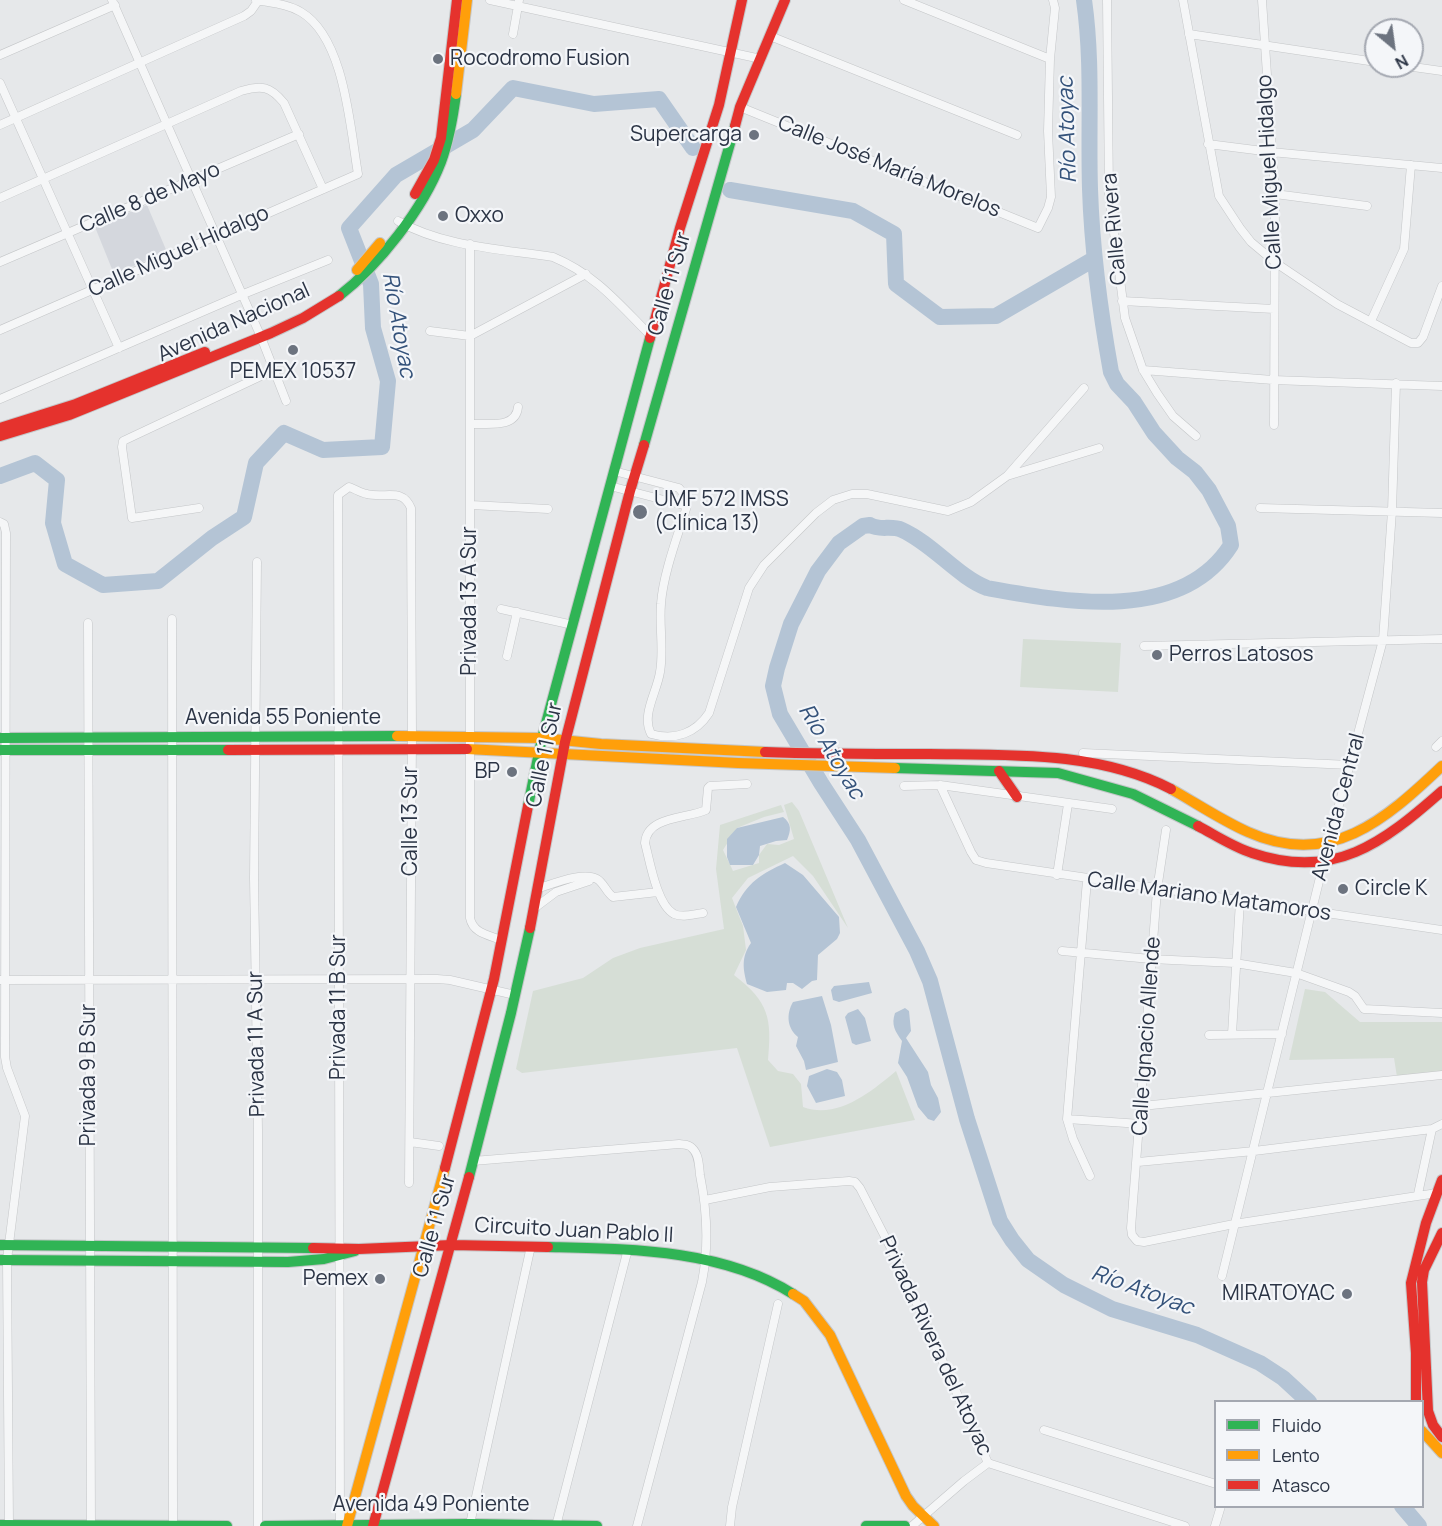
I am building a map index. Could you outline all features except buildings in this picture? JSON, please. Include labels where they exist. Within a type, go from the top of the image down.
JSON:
[{"type":"main road","name":"Avenida Nacional","points":[[445,138],[457,0]]},
{"type":"main road","name":"Avenida Nacional","points":[[0,436],[78,411],[259,334],[345,288],[401,223],[425,185],[445,138],[467,0]]},
{"type":"main road","name":"Calle 11 Sur","points":[[344,1526],[356,1491],[425,1245],[491,989],[542,738],[650,335],[680,228],[719,105],[742,0]]},
{"type":"main road","name":"Calle 11 Sur","points":[[373,1525],[452,1245],[515,995],[539,888],[565,742],[630,491],[740,107],[785,0]]},
{"type":"main road","name":"Avenida Nacional","points":[[0,428],[76,404],[259,334]]},
{"type":"main road","name":"Avenida 55 Poniente","points":[[3,744],[339,743],[412,737],[470,736],[542,738],[738,758]]},
{"type":"main road","name":"Avenida 55 Poniente","points":[[339,743],[412,749],[470,749],[563,755],[738,758]]},
{"type":"main road","points":[[738,758],[869,754],[1037,756],[1110,766],[1140,775],[1168,788],[1252,834],[1275,842],[1302,845],[1344,840],[1393,811],[1442,766]]},
{"type":"main road","points":[[738,758],[868,766],[1059,773],[1133,794],[1251,853],[1298,863],[1347,857],[1373,847],[1402,827],[1442,792]]},
{"type":"main road","points":[[999,771],[1017,797]]},
{"type":"main road","points":[[1416,1400],[1416,1353],[1411,1282],[1413,1269],[1442,1180]]},
{"type":"main road","points":[[1442,1233],[1424,1270],[1422,1282],[1428,1411],[1433,1425],[1442,1437]]},
{"type":"main road","name":"Circuito Juan Pablo II","points":[[4,1244],[258,1246],[340,1253]]},
{"type":"main road","name":"Circuito Juan Pablo II","points":[[4,1260],[258,1262],[359,1249],[425,1245],[628,1249],[706,1260],[757,1275],[782,1287],[804,1301],[817,1316],[830,1335],[906,1496],[922,1516],[934,1526]]},
{"type":"main road","points":[[1424,1433],[1442,1453]]},
{"type":"main road","name":"Avenida 49 Poniente","points":[[265,1526],[470,1524],[597,1526]]},
{"type":"main road","points":[[0,1526],[226,1526]]},
{"type":"main road","points":[[866,1526],[905,1526]]},
{"type":"street","points":[[0,125],[244,16],[257,0]]},
{"type":"street","name":"Calle Miguel Hidalgo","points":[[0,330],[358,174],[346,104],[328,42],[316,24],[300,11],[257,0]]},
{"type":"street","points":[[490,0],[519,3],[760,59]]},
{"type":"street","points":[[904,0],[1050,59],[1055,8],[1053,0]]},
{"type":"street","name":"Calle Rivera","points":[[1107,0],[1109,194],[1122,300],[1132,341],[1143,370],[1173,416],[1196,436]]},
{"type":"street","points":[[1183,0],[1219,196],[1251,242],[1276,263],[1337,304],[1411,343],[1418,343],[1423,337],[1442,286]]},
{"type":"street","name":"Calle Miguel Hidalgo","points":[[1262,0],[1275,194],[1274,424]]},
{"type":"street","points":[[0,55],[114,2],[286,401]]},
{"type":"street","points":[[513,34],[519,3]]},
{"type":"street","points":[[1189,34],[1364,60]]},
{"type":"street","points":[[770,36],[1017,135]]},
{"type":"street","name":"Calle José María Morelos","points":[[740,107],[1038,228],[1051,197],[1047,131],[1050,59]]},
{"type":"street","points":[[1424,68],[1442,71]]},
{"type":"street","points":[[0,82],[119,348]]},
{"type":"street","points":[[0,198],[241,91],[255,87],[266,88],[277,94],[284,103],[323,189]]},
{"type":"street","name":"Calle 8 de Mayo","points":[[0,262],[299,134]]},
{"type":"street","points":[[1208,144],[1442,168]]},
{"type":"street","points":[[1371,321],[1404,249],[1411,165]]},
{"type":"street","points":[[1275,194],[1367,206]]},
{"type":"street","points":[[401,223],[425,234],[470,244],[552,257],[586,274],[601,285],[650,335]]},
{"type":"street","name":"Privada 13 A Sur","points":[[470,244],[470,918],[474,928],[478,931],[501,940]]},
{"type":"street","points":[[0,399],[328,260]]},
{"type":"street","points":[[430,331],[470,336],[586,274]]},
{"type":"street","points":[[1122,300],[1274,309]]},
{"type":"street","points":[[199,508],[132,518],[123,441],[274,370]]},
{"type":"street","points":[[1143,370],[1273,380],[1442,386]]},
{"type":"street","name":"Avenida Central","points":[[1221,1276],[1269,1092],[1324,861],[1383,640],[1392,511],[1396,383]]},
{"type":"street","points":[[614,471],[679,488],[687,498],[687,506],[660,604],[662,658],[647,721],[651,734],[659,736],[684,734],[702,723],[709,713],[749,588],[755,576],[816,513],[833,500],[852,494],[867,494],[948,511],[971,502],[1007,476],[1084,388]]},
{"type":"street","points":[[471,424],[514,420],[518,407]]},
{"type":"street","points":[[1007,476],[1099,448]]},
{"type":"street","points":[[610,486],[687,506]]},
{"type":"street","name":"Privada 11 B Sur","points":[[344,1526],[340,1491],[338,495],[349,487],[366,494],[400,496],[407,500]]},
{"type":"street","name":"Calle 13 Sur","points":[[407,500],[411,508],[412,737],[409,1183]]},
{"type":"street","points":[[471,505],[548,509]]},
{"type":"street","points":[[1260,508],[1442,513]]},
{"type":"street","points":[[0,522],[4,525],[6,533],[3,744],[5,1057],[25,1116],[4,1244],[9,1526]]},
{"type":"street","name":"Privada 11 A Sur","points":[[257,562],[255,980],[258,1130],[258,1526]]},
{"type":"street","points":[[501,609],[573,625]]},
{"type":"street","points":[[507,656],[517,612]]},
{"type":"street","points":[[172,619],[173,1526]]},
{"type":"street","name":"Privada 9 B Sur","points":[[88,623],[91,1526]]},
{"type":"street","points":[[1144,646],[1442,639]]},
{"type":"street","points":[[1083,753],[1350,765]]},
{"type":"street","points":[[703,913],[681,916],[673,913],[658,892],[645,843],[646,836],[651,828],[658,824],[706,810],[710,786],[747,784]]},
{"type":"street","points":[[904,786],[940,786],[1112,809]]},
{"type":"street","name":"Calle Mariano Matamoros","points":[[940,786],[976,860],[986,863],[1157,890],[1442,930]]},
{"type":"street","points":[[1057,875],[1068,804]]},
{"type":"street","name":"Calle Ignacio Allende","points":[[1166,830],[1157,890],[1151,959],[1132,1235],[1137,1241],[1144,1242],[1234,1224]]},
{"type":"street","points":[[539,888],[586,876],[597,879],[613,897],[658,892]]},
{"type":"street","points":[[535,908],[562,889],[597,879]]},
{"type":"street","points":[[1087,879],[1067,1119],[1073,1139],[1090,1176]]},
{"type":"street","points":[[1233,1034],[1239,901]]},
{"type":"street","points":[[1062,951],[1151,959],[1235,963],[1296,973],[1352,994],[1364,1009],[1442,1013]]},
{"type":"street","points":[[3,980],[450,980],[515,995]]},
{"type":"street","points":[[1209,1035],[1282,1034]]},
{"type":"street","points":[[1142,1106],[1442,1075]]},
{"type":"street","points":[[1067,1119],[1141,1124]]},
{"type":"street","points":[[1138,1162],[1254,1151],[1432,1129],[1442,1124]]},
{"type":"street","points":[[1418,1194],[1432,1129]]},
{"type":"street","points":[[410,1142],[439,1146]]},
{"type":"street","points":[[473,1161],[679,1144],[693,1149],[697,1157],[705,1200],[706,1260],[637,1526]]},
{"type":"street","name":"Privada Rivera del Atoyac","points":[[705,1200],[770,1187],[855,1182],[901,1268],[988,1463],[1185,1526]]},
{"type":"street","points":[[1234,1224],[1418,1194],[1437,1193]]},
{"type":"street","points":[[470,1524],[531,1246]]},
{"type":"street","points":[[556,1525],[628,1249]]},
{"type":"street","points":[[730,1526],[732,1508],[778,1304]]},
{"type":"street","points":[[1044,1430],[1214,1484]]},
{"type":"street","points":[[912,1526],[988,1463]]},
{"type":"street","points":[[340,1491],[356,1491]]},
{"type":"street","points":[[1215,1526],[1220,1508]]},
{"type":"shaded area","points":[[147,205],[167,252],[114,274],[95,227]]},
{"type":"shaded area","points":[[1023,639],[1121,643],[1118,692],[1020,687]]},
{"type":"shaded area","points":[[792,802],[799,811],[848,928],[813,876],[793,856],[748,878],[732,898],[743,926],[746,950],[734,975],[755,994],[766,1012],[769,1033],[768,1060],[778,1071],[793,1074],[801,1084],[803,1107],[829,1110],[841,1107],[865,1095],[896,1071],[915,1120],[770,1147],[737,1048],[522,1073],[516,1069],[533,991],[583,978],[613,958],[640,948],[724,929],[716,869],[720,825],[781,805],[784,812],[737,828],[723,850],[733,871],[759,863],[759,855],[767,844],[779,845],[794,839],[784,805]]},
{"type":"shaded area","points":[[1305,989],[1325,992],[1360,1022],[1442,1022],[1442,1072],[1397,1077],[1394,1058],[1289,1060]]},
{"type":"water","points":[[783,817],[790,827],[787,840],[760,846],[759,855],[753,865],[730,865],[727,857],[727,839],[737,828]]},
{"type":"water","points":[[785,863],[803,875],[839,917],[840,933],[837,939],[818,955],[817,980],[802,989],[793,983],[787,983],[786,990],[767,992],[747,984],[744,963],[751,943],[736,907],[750,885]]},
{"type":"water","points":[[869,982],[872,993],[839,1002],[833,1000],[831,990],[834,986]]},
{"type":"water","points":[[822,996],[831,1025],[838,1062],[806,1070],[796,1046],[798,1037],[790,1025],[789,1011],[793,1002]]},
{"type":"water","points":[[905,1008],[909,1011],[911,1031],[906,1038],[928,1072],[931,1085],[938,1098],[941,1112],[934,1121],[928,1119],[918,1107],[907,1077],[898,1063],[902,1041],[894,1028],[893,1021],[895,1013]]},
{"type":"water","points":[[858,1009],[865,1018],[871,1041],[856,1045],[852,1043],[845,1017],[848,1013]]},
{"type":"water","points":[[827,1069],[837,1072],[842,1080],[845,1096],[816,1103],[807,1086],[809,1076]]},
{"type":"waterway","name":"Río Atoyac","points":[[1084,0],[1089,70],[1090,189],[1093,235],[1100,303],[1111,372],[1117,384],[1134,402],[1154,433],[1177,458],[1195,472],[1209,490],[1228,526],[1231,545],[1209,570],[1183,587],[1152,597],[1120,601],[1085,601],[987,588],[976,583],[924,543],[902,530],[863,526],[839,543],[818,571],[791,624],[773,686],[780,714],[858,840],[917,951],[930,981],[967,1119],[1000,1221],[1012,1240],[1028,1260],[1064,1285],[1112,1309],[1197,1335],[1260,1363],[1283,1378],[1307,1400]]},
{"type":"waterway","name":"Río Atoyac","points":[[0,476],[35,463],[57,480],[53,523],[65,564],[103,585],[158,581],[212,538],[244,517],[256,463],[284,433],[323,450],[382,447],[388,381],[373,328],[371,284],[349,228],[396,175],[473,130],[513,88],[594,104],[659,99],[693,148]]},
{"type":"waterway","name":"Río Atoyac","points":[[730,190],[853,211],[894,234],[896,284],[940,317],[996,316],[1094,259]]},
{"type":"waterway","name":"Río Atoyac","points":[[1404,1508],[1419,1526]]},
{"type":"traffic: fast","points":[[339,296],[384,252],[423,198],[444,154],[456,94]]},
{"type":"traffic: fast","points":[[644,445],[735,126]]},
{"type":"traffic: fast","points":[[528,806],[542,738],[650,338]]},
{"type":"traffic: fast","points":[[0,738],[397,736]]},
{"type":"traffic: fast","points":[[0,750],[228,750]]},
{"type":"traffic: fast","points":[[895,768],[1058,773],[1133,794],[1198,826]]},
{"type":"traffic: fast","points":[[469,1177],[530,928]]},
{"type":"traffic: fast","points":[[0,1245],[313,1248]]},
{"type":"traffic: fast","points":[[548,1247],[675,1254],[736,1268],[765,1279],[793,1294]]},
{"type":"traffic: fast","points":[[0,1260],[288,1262],[324,1259],[355,1251]]},
{"type":"traffic: fast","points":[[265,1526],[470,1524],[597,1526]]},
{"type":"traffic: fast","points":[[0,1525],[227,1526]]},
{"type":"traffic: fast","points":[[866,1526],[905,1526]]},
{"type":"traffic: slow","points":[[456,94],[467,0]]},
{"type":"traffic: slow","points":[[357,270],[380,243]]},
{"type":"traffic: slow","points":[[397,736],[542,738],[601,744],[765,752]]},
{"type":"traffic: slow","points":[[467,749],[738,763],[895,768]]},
{"type":"traffic: slow","points":[[1171,789],[1248,832],[1278,842],[1305,845],[1330,842],[1354,833],[1377,820],[1421,786],[1442,766]]},
{"type":"traffic: slow","points":[[347,1526],[445,1168]]},
{"type":"traffic: slow","points":[[793,1294],[804,1301],[830,1335],[906,1496],[934,1526]]},
{"type":"traffic: slow","points":[[1424,1433],[1442,1453]]},
{"type":"traffic: jam","points":[[415,194],[434,160],[441,138],[457,0]]},
{"type":"traffic: jam","points":[[650,338],[680,228],[719,105],[742,0]]},
{"type":"traffic: jam","points":[[735,126],[740,107],[785,0]]},
{"type":"traffic: jam","points":[[0,436],[69,415],[271,333],[303,318],[339,296]]},
{"type":"traffic: jam","points":[[0,428],[76,404],[205,352]]},
{"type":"traffic: jam","points":[[530,928],[565,742],[644,445]]},
{"type":"traffic: jam","points":[[228,750],[467,749]]},
{"type":"traffic: jam","points":[[765,752],[1021,755],[1083,761],[1114,768],[1171,789]]},
{"type":"traffic: jam","points":[[999,771],[1017,797]]},
{"type":"traffic: jam","points":[[1198,826],[1252,853],[1281,861],[1308,862],[1333,859],[1356,852],[1378,841],[1399,827],[1442,791]]},
{"type":"traffic: jam","points":[[445,1168],[494,979],[528,806]]},
{"type":"traffic: jam","points":[[373,1526],[469,1177]]},
{"type":"traffic: jam","points":[[1416,1400],[1416,1353],[1411,1283],[1426,1223],[1442,1180]]},
{"type":"traffic: jam","points":[[1442,1233],[1424,1270],[1422,1282],[1428,1411],[1433,1425],[1442,1437]]},
{"type":"traffic: jam","points":[[313,1248],[359,1249],[452,1245],[548,1247]]},
{"type":"place","name":"Rocodromo Fusion","points":[[438,59]]},
{"type":"place","name":"Supercarga","points":[[754,135]]},
{"type":"place","name":"Oxxo","points":[[443,216]]},
{"type":"place","name":"PEMEX 10537","points":[[293,350]]},
{"type":"place","name":"UMF 572 IMSS (Clínica 13)","points":[[640,512]]},
{"type":"place","name":"Perros Latosos","points":[[1157,655]]},
{"type":"place","name":"BP","points":[[512,772]]},
{"type":"place","name":"Circle K","points":[[1343,889]]},
{"type":"place","name":"Pemex","points":[[380,1279]]},
{"type":"place","name":"MIRATOYAC","points":[[1347,1294]]}]
